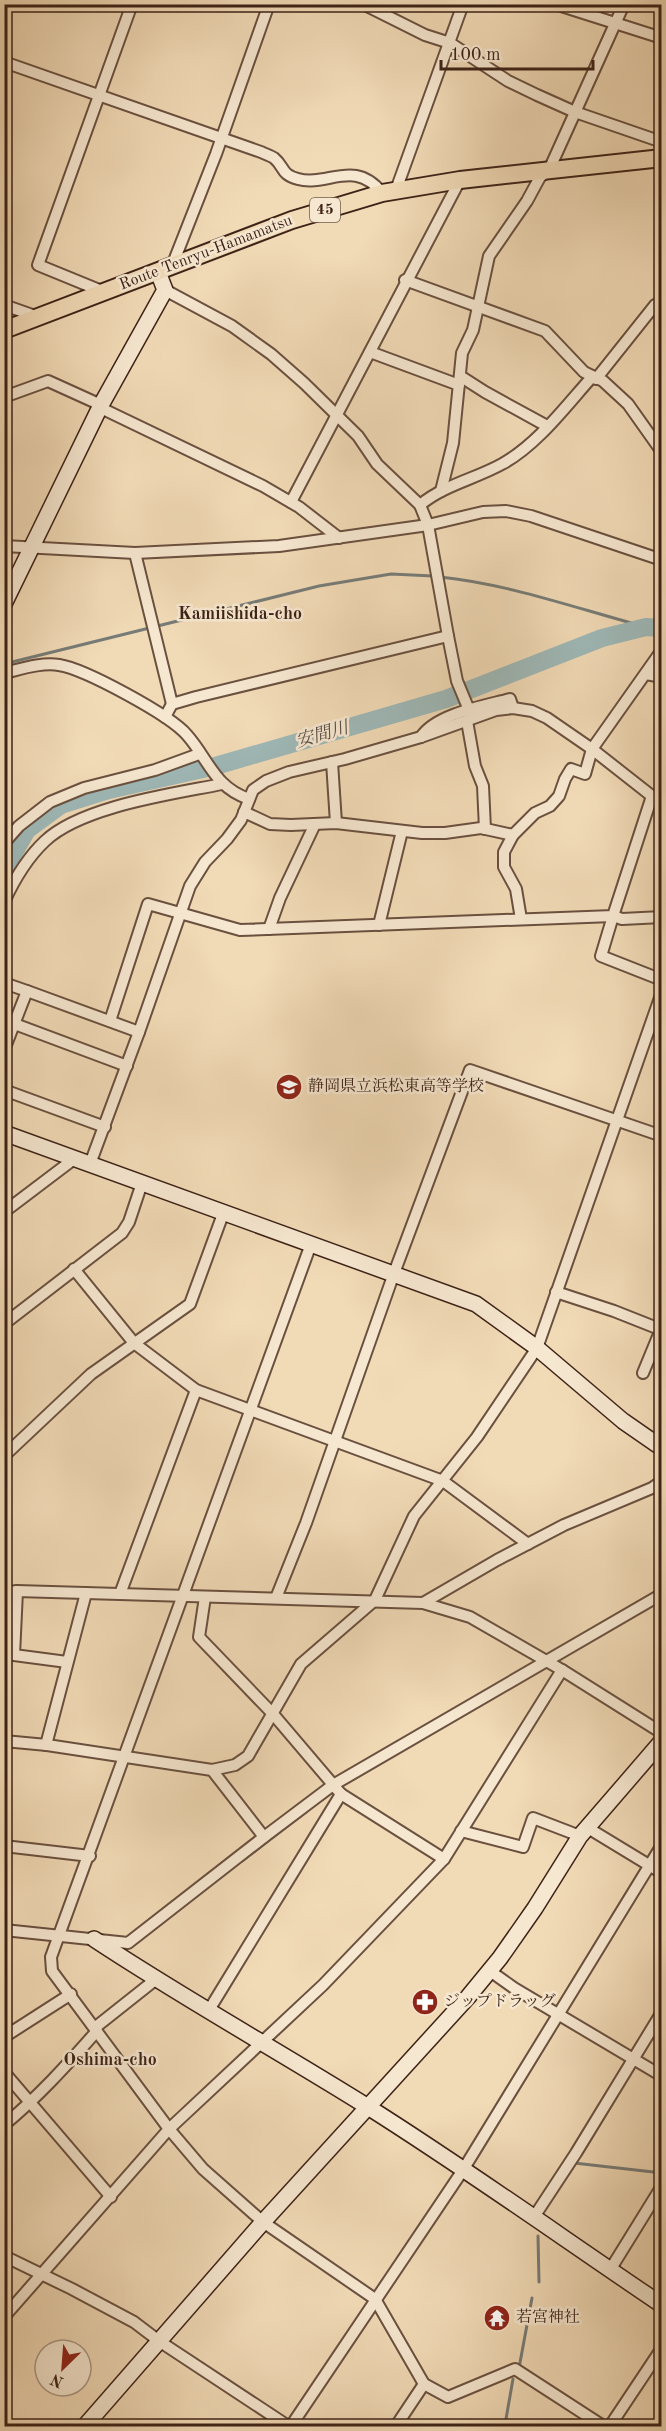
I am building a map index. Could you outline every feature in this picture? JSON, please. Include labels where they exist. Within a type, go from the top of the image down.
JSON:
[{"type":"main road","name":"Route Tenryu-Hamamatsu","points":[[4,330],[292,220],[389,191],[460,180],[662,158]]},
{"type":"street","points":[[104,292],[38,265],[132,4]]},
{"type":"street","points":[[4,604],[101,405],[165,290],[165,269],[221,138],[268,4]]},
{"type":"street","points":[[363,4],[425,35],[450,43],[508,81],[574,112],[662,141]]},
{"type":"street","points":[[4,62],[275,159],[281,170],[297,179],[356,176],[389,191],[450,43],[463,4]]},
{"type":"street","points":[[555,4],[662,38]]},
{"type":"street","points":[[441,490],[453,443],[462,353],[473,330],[489,256],[527,201],[540,177],[549,170],[624,4]]},
{"type":"street","points":[[291,502],[338,415],[405,280],[460,180]]},
{"type":"street","points":[[405,280],[545,331],[594,378],[603,381],[628,404],[662,452]]},
{"type":"street","points":[[165,290],[232,326],[271,354],[338,415],[358,436],[377,464],[420,505],[428,525],[448,636],[468,713],[475,766],[483,786],[485,829]]},
{"type":"street","points":[[420,505],[441,490],[504,463],[547,426],[594,378],[655,305],[662,301]]},
{"type":"street","points":[[4,305],[39,317]]},
{"type":"street","points":[[370,352],[460,380],[547,426]]},
{"type":"street","points":[[4,397],[48,381],[101,405],[105,410],[219,464],[291,502],[339,538]]},
{"type":"street","points":[[4,546],[135,553],[279,546],[428,525],[483,512],[506,511],[531,516],[662,560]]},
{"type":"street","points":[[135,553],[172,704],[165,717]]},
{"type":"street","points":[[172,704],[448,636]]},
{"type":"street","points":[[521,919],[516,889],[504,867],[504,852],[513,835],[535,813],[555,801],[571,769],[585,774],[592,749],[662,650]]},
{"type":"street","points":[[4,673],[58,664],[82,673],[165,717],[187,735],[222,784],[233,794],[249,799]]},
{"type":"street","points":[[645,674],[662,677]]},
{"type":"street","points":[[90,1164],[190,886],[205,862],[227,839],[244,812],[253,790],[266,781],[289,772],[421,737],[468,713],[513,708],[532,711],[547,718],[592,749],[662,804]]},
{"type":"street","points":[[4,843],[19,826],[51,802],[84,788],[155,770],[200,754]]},
{"type":"street","points":[[332,762],[336,823]]},
{"type":"street","points":[[4,902],[25,864],[46,840],[67,826],[100,812],[222,784]]},
{"type":"street","points":[[652,796],[601,956],[662,980]]},
{"type":"street","points":[[244,812],[270,824],[336,823],[402,831],[445,833],[485,829],[513,835]]},
{"type":"street","points":[[269,929],[280,898],[315,824]]},
{"type":"street","points":[[379,925],[402,831]]},
{"type":"street","points":[[110,1021],[148,904],[240,930],[613,916],[622,920],[662,917]]},
{"type":"street","points":[[4,983],[139,1032]]},
{"type":"street","points":[[4,1050],[9,1022],[27,991]]},
{"type":"street","points":[[4,1741],[125,1756],[212,1770],[235,1765],[248,1756],[301,1664],[375,1600],[414,1516],[490,1418],[537,1348],[662,992]]},
{"type":"street","points":[[9,1022],[127,1066]]},
{"type":"street","points":[[276,1598],[306,1523],[393,1276],[470,1070],[662,1136]]},
{"type":"street","points":[[4,1090],[105,1126]]},
{"type":"street","points":[[4,1133],[393,1276],[476,1304],[537,1348],[623,1421],[662,1448]]},
{"type":"street","points":[[4,1212],[74,1159]]},
{"type":"street","points":[[4,1324],[122,1233],[129,1222],[141,1184]]},
{"type":"street","points":[[4,1456],[91,1374],[190,1304],[224,1214]]},
{"type":"street","points":[[310,1244],[90,1856],[59,1935],[51,1958],[52,1971],[169,2129],[203,2169],[263,2222],[375,2299],[424,2384],[448,2397],[515,2369],[603,2427]]},
{"type":"street","points":[[74,1269],[134,1343],[196,1390],[443,1481],[486,1510],[528,1544]]},
{"type":"street","points":[[556,1292],[661,1329],[643,1373]]},
{"type":"street","points":[[120,1594],[196,1390]]},
{"type":"street","points":[[423,1603],[528,1544],[652,1488],[662,1480]]},
{"type":"street","points":[[17,1591],[14,1655],[67,1662]]},
{"type":"street","points":[[4,1593],[17,1591],[423,1603],[470,1617],[562,1670],[662,1733]]},
{"type":"street","points":[[46,1745],[86,1593]]},
{"type":"street","points":[[4,1930],[128,1943],[333,1785],[662,1594]]},
{"type":"street","points":[[205,1597],[199,1637],[273,1714],[341,1794],[444,1859]]},
{"type":"street","points":[[4,2317],[44,2275],[169,2129],[323,1985],[444,1859],[562,1670]]},
{"type":"street","points":[[85,2427],[263,2222],[490,1971],[535,1908],[584,1832],[662,1741]]},
{"type":"street","points":[[212,1770],[264,1838]]},
{"type":"street","points":[[209,2010],[341,1794]]},
{"type":"street","points":[[462,1831],[524,1847],[533,1818],[584,1832],[662,1873]]},
{"type":"street","points":[[4,2256],[134,2322],[289,2427],[463,2170],[662,1845]]},
{"type":"street","points":[[4,1846],[90,1856]]},
{"type":"street","points":[[94,1939],[155,1980],[209,2010],[261,2044],[368,2107],[662,2305]]},
{"type":"street","points":[[490,1971],[514,1988],[558,2012],[662,2076]]},
{"type":"street","points":[[4,2125],[30,2104],[96,2032],[97,2026],[155,1980]]},
{"type":"street","points":[[4,2037],[71,1994]]},
{"type":"street","points":[[534,2217],[662,2012]]},
{"type":"street","points":[[4,2072],[111,2197]]},
{"type":"street","points":[[610,2270],[662,2186]]},
{"type":"street","points":[[610,2427],[662,2348]]},
{"type":"street","points":[[396,2427],[424,2384]]},
{"type":"waterway","points":[[4,664],[319,586],[391,574],[433,576]]},
{"type":"waterway","points":[[440,577],[518,591],[646,627]]},
{"type":"waterway","name":"安間川","points":[[4,870],[27,830],[61,805],[109,790],[212,767],[446,699],[602,638],[646,627],[662,628]]},
{"type":"waterway","points":[[323,1799],[331,1793]]},
{"type":"waterway","points":[[242,1861],[306,1812]]},
{"type":"waterway","points":[[574,2163],[662,2173]]},
{"type":"waterway","points":[[538,2236],[539,2282]]},
{"type":"waterway","points":[[519,2368],[532,2298]]},
{"type":"waterway","points":[[501,2426],[506,2419],[513,2379]]},
{"type":"place","name":"静岡県立浜松東高等学校","points":[[289,1087]]},
{"type":"place","name":"ジップドラッグ","points":[[425,2002]]},
{"type":"place","name":"若宮神社","points":[[497,2318]]},
{"type":"district","name":"Kamiishida-cho","points":[[240,614]]},
{"type":"district","name":"Oshima-cho","points":[[110,2060]]}]
